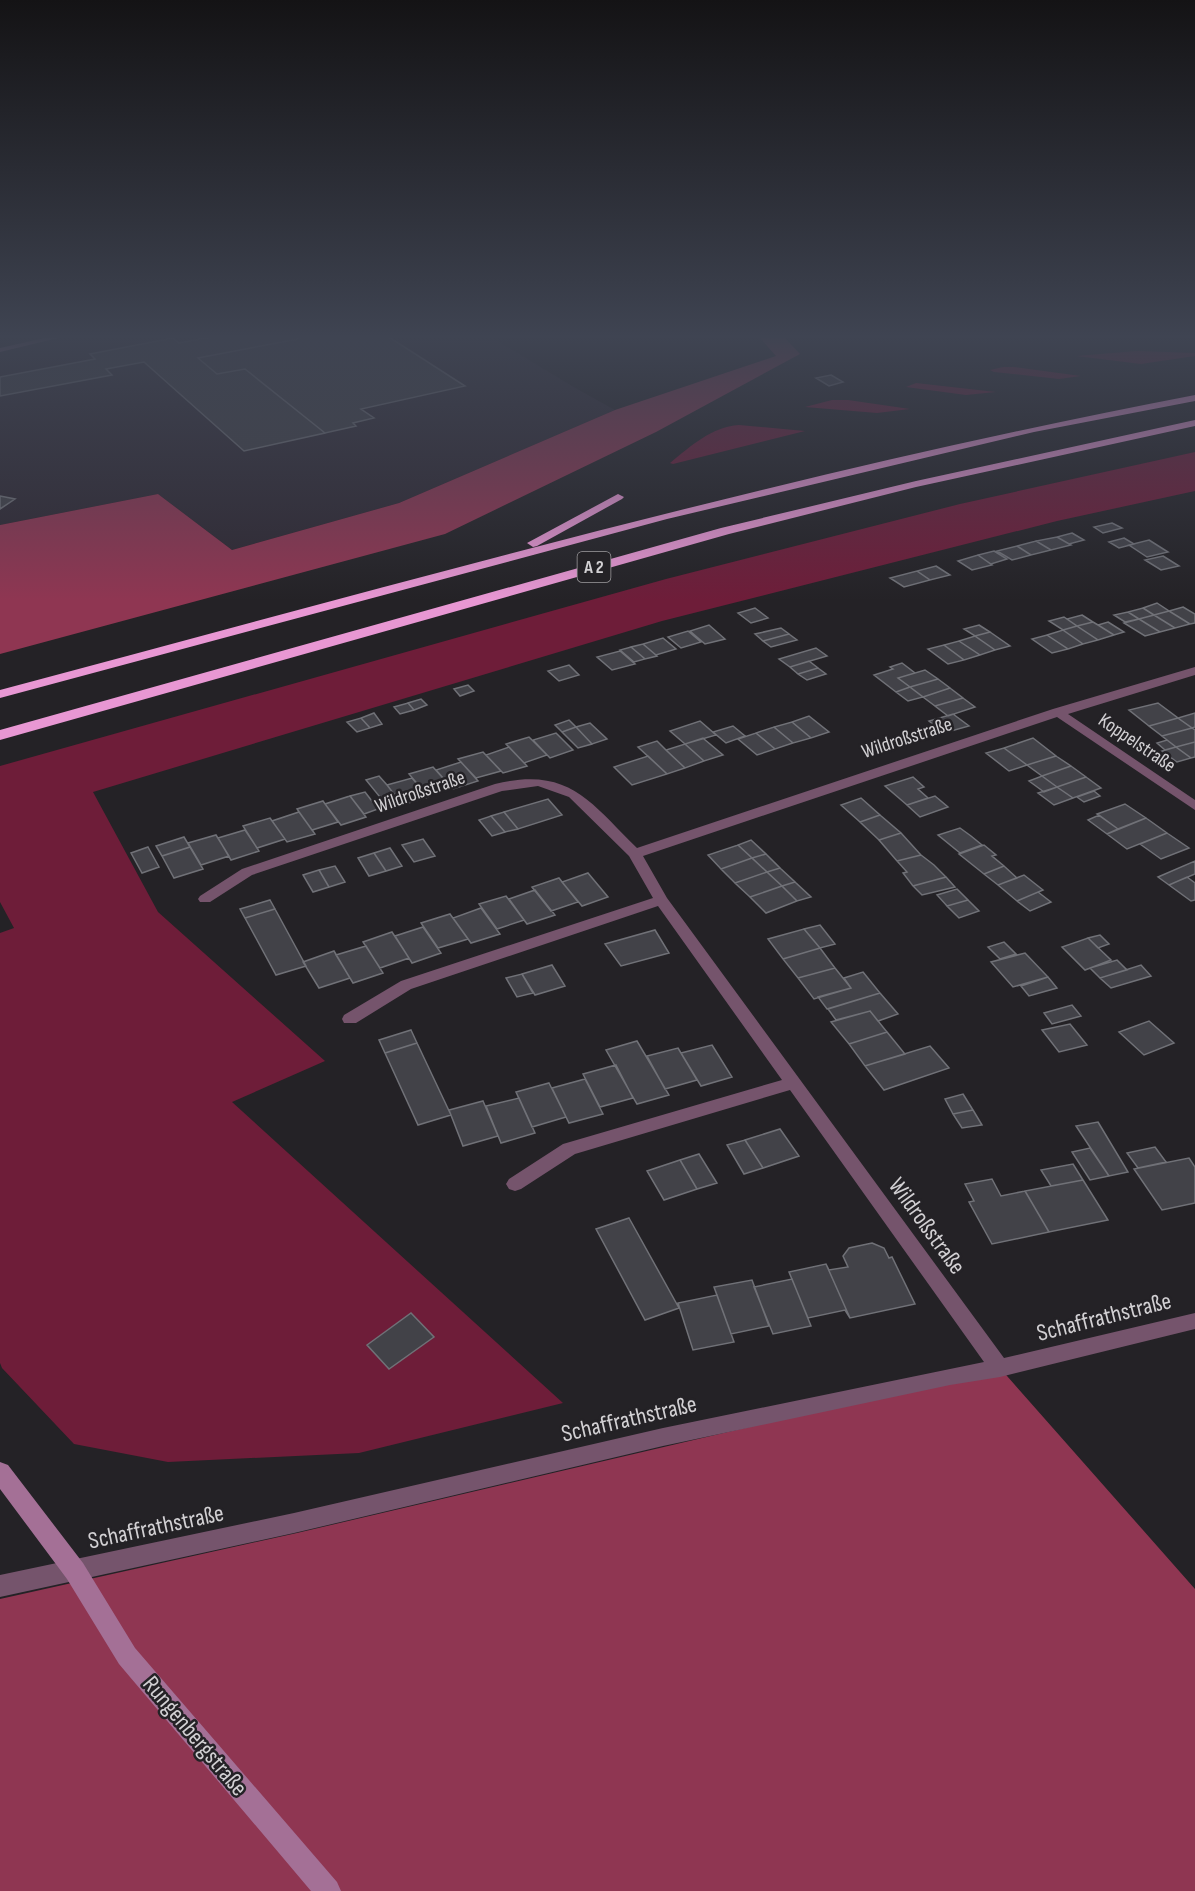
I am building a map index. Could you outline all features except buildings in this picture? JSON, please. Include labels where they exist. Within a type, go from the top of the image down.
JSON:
[{"type":"highway","name":"A 2","points":[[0,694],[509,556],[885,462],[1053,425]]},
{"type":"highway","name":"A 2","points":[[0,735],[725,531],[916,484],[1185,425]]},
{"type":"highway","points":[[509,556],[618,497]]},
{"type":"street","name":"Wildroßstraße","points":[[635,854],[858,776],[1056,712],[1195,671]]},
{"type":"street","name":"Koppelstraße","points":[[1056,712],[1195,806]]},
{"type":"street","name":"Wildroßstraße","points":[[205,899],[247,872],[500,788],[539,782],[574,794],[635,854],[661,900],[1000,1368]]},
{"type":"street","points":[[350,1019],[406,985],[661,900]]},
{"type":"street","points":[[515,1184],[569,1149],[793,1083]]},
{"type":"street","name":"Schaffrathstraße","points":[[75,1571],[305,1521],[663,1437],[950,1376],[1000,1368],[1195,1321]]},
{"type":"street","name":"Rungenbergstraße","points":[[0,1472],[75,1571],[127,1656],[328,1891]]},
{"type":"street","points":[[0,1586],[75,1571]]},
{"type":"shaded area","points":[[0,425],[580,425],[399,503],[232,550],[158,494],[0,525]]},
{"type":"shaded area","points":[[580,425],[668,425],[445,534],[0,654],[0,525],[158,494],[232,550],[399,503]]},
{"type":"shaded area","points":[[742,425],[805,431],[670,463],[710,433]]},
{"type":"shaded area","points":[[1195,452],[1195,491],[1057,521],[662,621],[93,792],[158,912],[325,1061],[232,1102],[563,1403],[359,1453],[168,1462],[74,1444],[2,1368],[0,1363],[0,933],[14,928],[0,902],[0,766],[666,579],[960,504]]},
{"type":"shaded area","points":[[1000,1368],[1195,1589],[1195,1891],[0,1891],[0,1599],[297,1533]]}]
